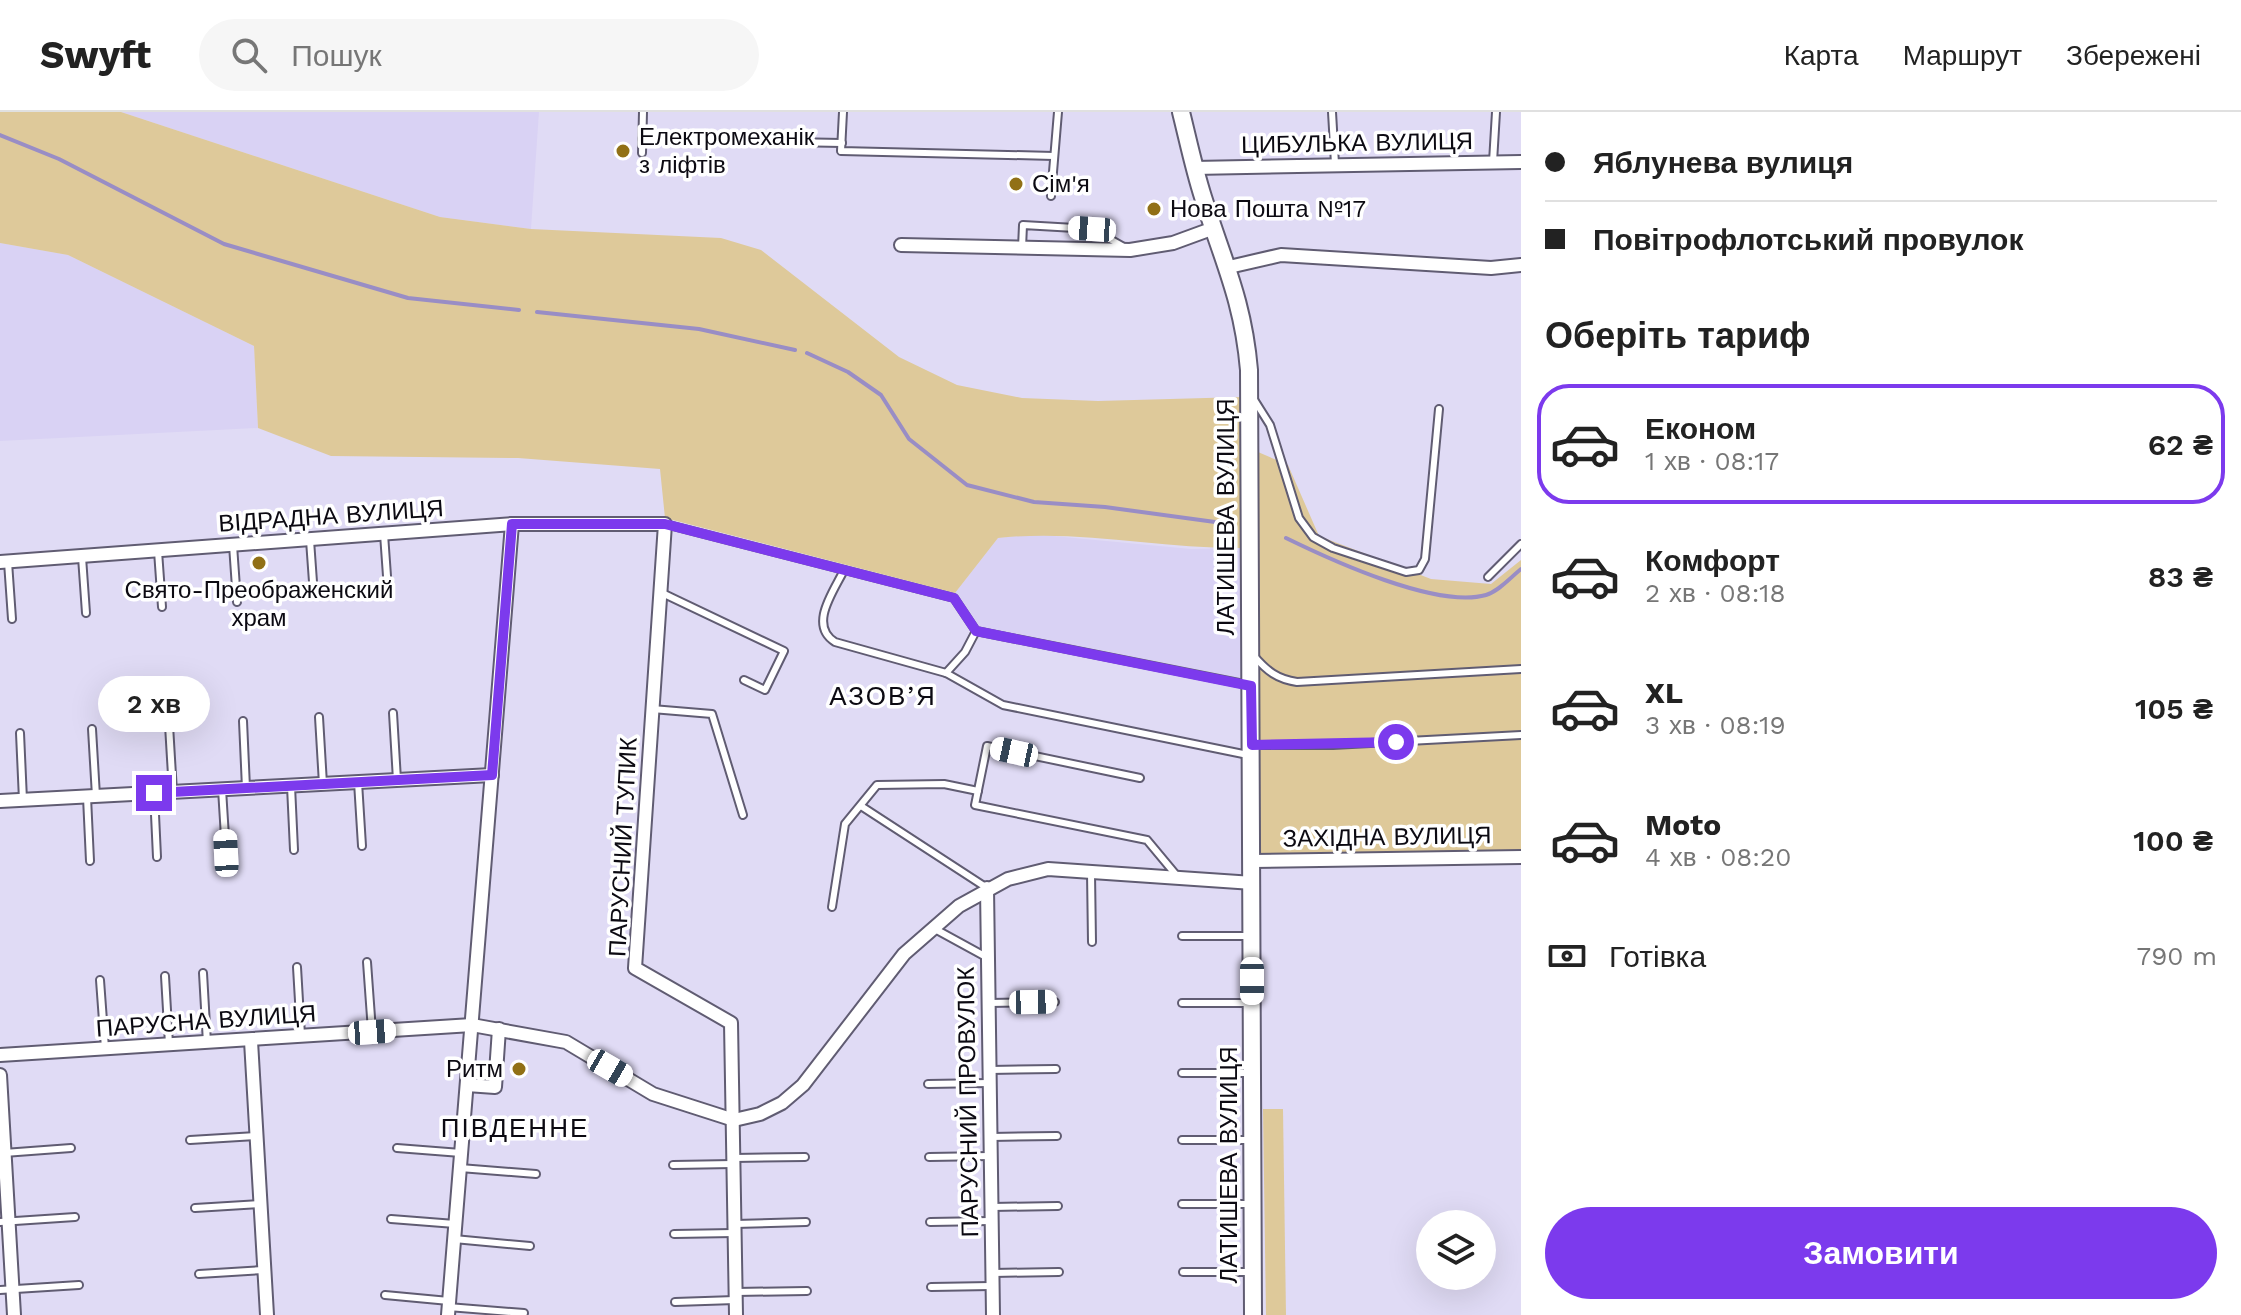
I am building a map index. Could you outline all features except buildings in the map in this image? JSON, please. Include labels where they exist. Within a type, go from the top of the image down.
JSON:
[{"type":"street","name":"ЛАТИШЕВА ВУЛИЦЯ","points":[[1181,112],[1194,168],[1229,267],[1245,326],[1249,391],[1253,1315]]},
{"type":"street","name":"ЦИБУЛЬКА ВУЛИЦЯ","points":[[1194,168],[1521,162]]},
{"type":"street","points":[[901,245],[1130,250],[1173,243],[1214,228]]},
{"type":"street","points":[[1229,267],[1281,255],[1491,268],[1521,265]]},
{"type":"street","points":[[448,1307],[512,524]]},
{"type":"street","name":"ВІДРАДНА ВУЛИЦЯ","points":[[4,562],[512,524],[665,524]]},
{"type":"street","name":"ПАРУСНИЙ ТУПИК","points":[[665,524],[635,968],[731,1023],[734,1120]]},
{"type":"street","points":[[0,801],[492,775]]},
{"type":"street","name":"ЗАХІДНА ВУЛИЦЯ","points":[[1253,861],[1521,857]]},
{"type":"street","points":[[736,1315],[734,1120],[760,1114],[782,1103],[803,1085],[904,954],[932,927],[987,888],[1048,869],[1253,883]]},
{"type":"street","name":"ПАРУСНИЙ ПРОВУЛОК","points":[[987,888],[993,1315]]},
{"type":"street","name":"ПАРУСНА ВУЛИЦЯ","points":[[0,1055],[472,1025],[566,1042],[653,1094],[734,1120]]},
{"type":"street","points":[[467,1085],[495,1087],[499,1029]]},
{"type":"street","points":[[251,1041],[267,1315]]},
{"type":"street","points":[[0,1075],[6,1289],[14,1315]]},
{"type":"lane","points":[[642,153],[643,112]]},
{"type":"lane","points":[[843,112],[841,151],[1054,156]]},
{"type":"lane","points":[[1051,196],[1058,112]]},
{"type":"lane","points":[[1332,112],[1335,166]]},
{"type":"lane","points":[[1493,162],[1496,112]]},
{"type":"lane","points":[[642,139],[842,143]]},
{"type":"lane","points":[[1022,248],[1023,225],[1092,229],[1130,250]]},
{"type":"lane","points":[[1249,391],[1270,425],[1299,518],[1313,537],[1333,548],[1406,572],[1419,570],[1425,559],[1439,409]]},
{"type":"lane","points":[[665,524],[954,598],[976,631],[1251,686]]},
{"type":"lane","points":[[384,534],[388,590]]},
{"type":"lane","points":[[310,539],[314,596]]},
{"type":"lane","points":[[1488,577],[1521,544]]},
{"type":"lane","points":[[233,545],[237,602]]},
{"type":"lane","points":[[158,551],[162,607]]},
{"type":"lane","points":[[82,556],[86,613]]},
{"type":"lane","points":[[4,562],[12,619]]},
{"type":"lane","points":[[844,570],[822,621],[829,639],[946,673],[1003,705],[1252,750],[1521,735]]},
{"type":"lane","points":[[660,592],[784,651],[765,690],[744,680]]},
{"type":"lane","points":[[946,673],[976,631]]},
{"type":"lane","points":[[1251,654],[1268,672],[1282,680],[1297,682],[1521,669]]},
{"type":"lane","points":[[652,709],[712,714],[743,815]]},
{"type":"lane","points":[[393,713],[397,780]]},
{"type":"lane","points":[[319,717],[323,784]]},
{"type":"lane","points":[[243,721],[246,788]]},
{"type":"lane","points":[[169,725],[173,792]]},
{"type":"lane","points":[[90,861],[92,729]]},
{"type":"lane","points":[[20,733],[23,800]]},
{"type":"lane","points":[[1140,778],[987,746],[975,805],[1147,840],[1179,878]]},
{"type":"lane","points":[[358,782],[362,846]]},
{"type":"lane","points":[[832,907],[845,824],[877,785],[944,784],[978,791]]},
{"type":"lane","points":[[291,786],[294,850]]},
{"type":"lane","points":[[222,789],[226,853]]},
{"type":"lane","points":[[154,793],[157,857]]},
{"type":"lane","points":[[861,806],[987,888]]},
{"type":"lane","points":[[1091,872],[1092,942]]},
{"type":"lane","points":[[932,927],[988,958]]},
{"type":"lane","points":[[1182,936],[1252,936]]},
{"type":"lane","points":[[367,962],[372,1032]]},
{"type":"lane","points":[[297,967],[301,1037]]},
{"type":"lane","points":[[203,973],[207,1043]]},
{"type":"lane","points":[[165,976],[169,1046]]},
{"type":"lane","points":[[100,980],[105,1049]]},
{"type":"lane","points":[[989,1003],[1055,1002]]},
{"type":"lane","points":[[1182,1003],[1252,1003]]},
{"type":"lane","points":[[928,1084],[1056,1069]]},
{"type":"lane","points":[[1182,1073],[1253,1073]]},
{"type":"lane","points":[[190,1140],[256,1136]]},
{"type":"lane","points":[[991,1137],[1057,1136]]},
{"type":"lane","points":[[1182,1140],[1253,1140]]},
{"type":"lane","points":[[2,1153],[71,1148]]},
{"type":"lane","points":[[397,1148],[461,1153]]},
{"type":"lane","points":[[929,1157],[991,1156]]},
{"type":"lane","points":[[673,1165],[805,1157]]},
{"type":"lane","points":[[460,1168],[536,1174]]},
{"type":"lane","points":[[195,1208],[261,1204]]},
{"type":"lane","points":[[1182,1204],[1253,1204]]},
{"type":"lane","points":[[992,1207],[1058,1206]]},
{"type":"lane","points":[[4,1221],[75,1217]]},
{"type":"lane","points":[[391,1219],[455,1224]]},
{"type":"lane","points":[[930,1222],[992,1221]]},
{"type":"lane","points":[[674,1234],[806,1222]]},
{"type":"lane","points":[[454,1239],[530,1246]]},
{"type":"lane","points":[[199,1274],[265,1270]]},
{"type":"lane","points":[[931,1287],[1059,1272]]},
{"type":"lane","points":[[1183,1272],[1253,1272]]},
{"type":"lane","points":[[6,1289],[79,1285]]},
{"type":"lane","points":[[675,1302],[807,1291]]},
{"type":"lane","points":[[385,1295],[448,1307],[524,1313]]},
{"type":"shaded area","points":[[0,112],[121,112],[440,217],[531,229],[721,238],[761,250],[899,357],[957,385],[1022,398],[1098,401],[1242,397],[1244,548],[1182,546],[1090,537],[998,538],[955,593],[665,518],[660,469],[518,458],[331,456],[258,428],[254,346],[68,255],[0,243]]},
{"type":"shaded area","points":[[121,112],[539,112],[531,229],[440,217]]},
{"type":"shaded area","points":[[0,243],[68,255],[254,346],[258,428],[0,441]]},
{"type":"shaded area","points":[[1258,452],[1288,465],[1319,536],[1431,579],[1491,584],[1521,560],[1521,852],[1260,856]]},
{"type":"shaded area","points":[[1032,534],[1191,549],[1244,548],[1245,680],[978,627],[955,593],[998,538]]},
{"type":"shaded area","points":[[1263,1109],[1283,1109],[1286,1315],[1266,1315]]},
{"type":"waterway","points":[[0,135],[59,159],[224,244],[408,298],[519,310]]},
{"type":"waterway","points":[[537,312],[699,329],[795,350]]},
{"type":"waterway","points":[[807,353],[848,372],[881,395],[909,439],[967,485],[1034,502],[1105,507],[1215,522]]},
{"type":"waterway","points":[[1286,538],[1384,580],[1440,595],[1486,595],[1521,569]]},
{"type":"place","name":"Електромеханік з ліфтів","points":[[623,151]]},
{"type":"place","name":"Сім'я","points":[[1016,184]]},
{"type":"place","name":"Нова Пошта №17","points":[[1154,209]]},
{"type":"place","name":"Свято-Преображенский храм","points":[[259,563]]},
{"type":"place","name":"Ритм","points":[[519,1069]]},
{"type":"district","name":"АЗОВ’Я","points":[[883,696]]},
{"type":"district","name":"ПІВДЕННЕ","points":[[515,1128]]},
{"type":"route","points":[[154,793],[492,775],[512,524],[665,524],[954,598],[976,631],[1251,686],[1252,745],[1396,742]]}]
